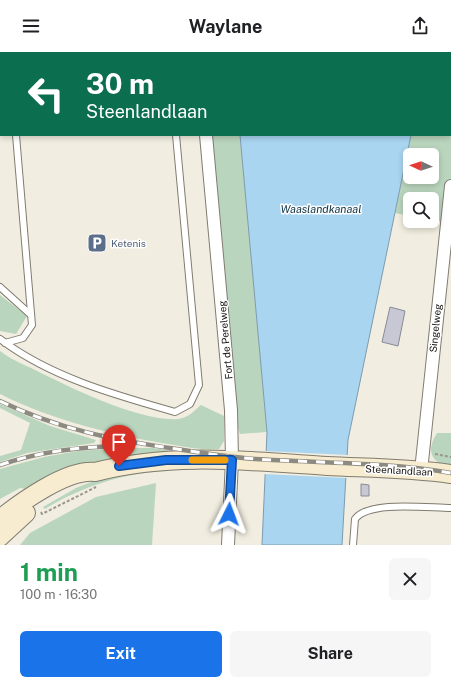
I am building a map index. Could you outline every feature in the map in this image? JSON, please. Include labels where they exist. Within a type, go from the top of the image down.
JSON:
[{"type":"main road","name":"Steenlandlaan","points":[[232,460],[421,470],[451,474]]},
{"type":"main road","points":[[0,519],[40,497],[91,477],[99,478],[147,462],[232,460]]},
{"type":"main road","points":[[0,537],[40,497]]},
{"type":"street","name":"Fort de Perelweg","points":[[206,136],[231,410],[232,460],[228,545]]},
{"type":"street","name":"Singelweg","points":[[421,470],[451,186]]},
{"type":"lane","points":[[2,341],[23,338],[32,325],[16,136]]},
{"type":"lane","points":[[2,341],[61,375],[102,391],[175,412],[190,404],[199,385],[176,136]]},
{"type":"lane","points":[[0,287],[31,315]]},
{"type":"lane","points":[[353,545],[355,519],[365,510],[386,507],[451,508]]},
{"type":"path","points":[[423,450],[439,456],[451,457]]},
{"type":"path","points":[[40,497],[42,514],[99,478]]},
{"type":"green space","points":[[206,136],[240,136],[267,432],[240,434],[231,410]]},
{"type":"green space","points":[[411,136],[451,136],[451,223],[439,221],[439,192],[403,192],[403,215],[395,213],[403,174],[403,184],[439,184],[439,148],[408,148]]},
{"type":"green space","points":[[0,295],[27,316],[16,334],[0,331]]},
{"type":"green space","points":[[0,351],[17,361],[85,394],[144,415],[178,419],[188,416],[201,405],[224,416],[224,441],[219,449],[208,450],[107,432],[41,412],[0,394]]},
{"type":"green space","points":[[0,404],[50,426],[96,440],[94,443],[27,453],[0,462],[0,456],[21,450],[30,423],[0,408]]},
{"type":"green space","points":[[437,433],[451,433],[451,467],[438,462],[432,455],[432,445]]},
{"type":"green space","points":[[122,448],[153,448],[181,452],[31,490],[20,488],[0,499],[0,469],[44,457],[78,451]]},
{"type":"green space","points":[[170,468],[168,471],[151,472],[104,482],[89,487],[45,509],[43,507],[76,488],[101,478]]},
{"type":"green space","points":[[156,483],[152,545],[20,545],[30,533],[96,497]]},
{"type":"water","name":"Waaslandkanaal","points":[[240,136],[411,136],[408,148],[403,148],[403,174],[348,440],[342,545],[262,545],[267,432]]},
{"type":"pier","points":[[264,451],[348,455],[347,478],[263,474]]},
{"type":"building","points":[[390,307],[405,311],[398,346],[382,342]]},
{"type":"building","points":[[361,484],[369,485],[369,496],[361,496]]},
{"type":"railway","points":[[0,401],[22,411],[65,426],[153,446],[245,458],[378,465],[427,469],[451,473]]},
{"type":"railway","points":[[0,465],[31,456],[63,450],[128,446]]},
{"type":"slow traffic","points":[[192,460],[225,460]]},
{"type":"place","name":"Ketenis","points":[[97,243]]},
{"type":"route","points":[[119,466],[166,460],[232,460],[229,514]]}]
